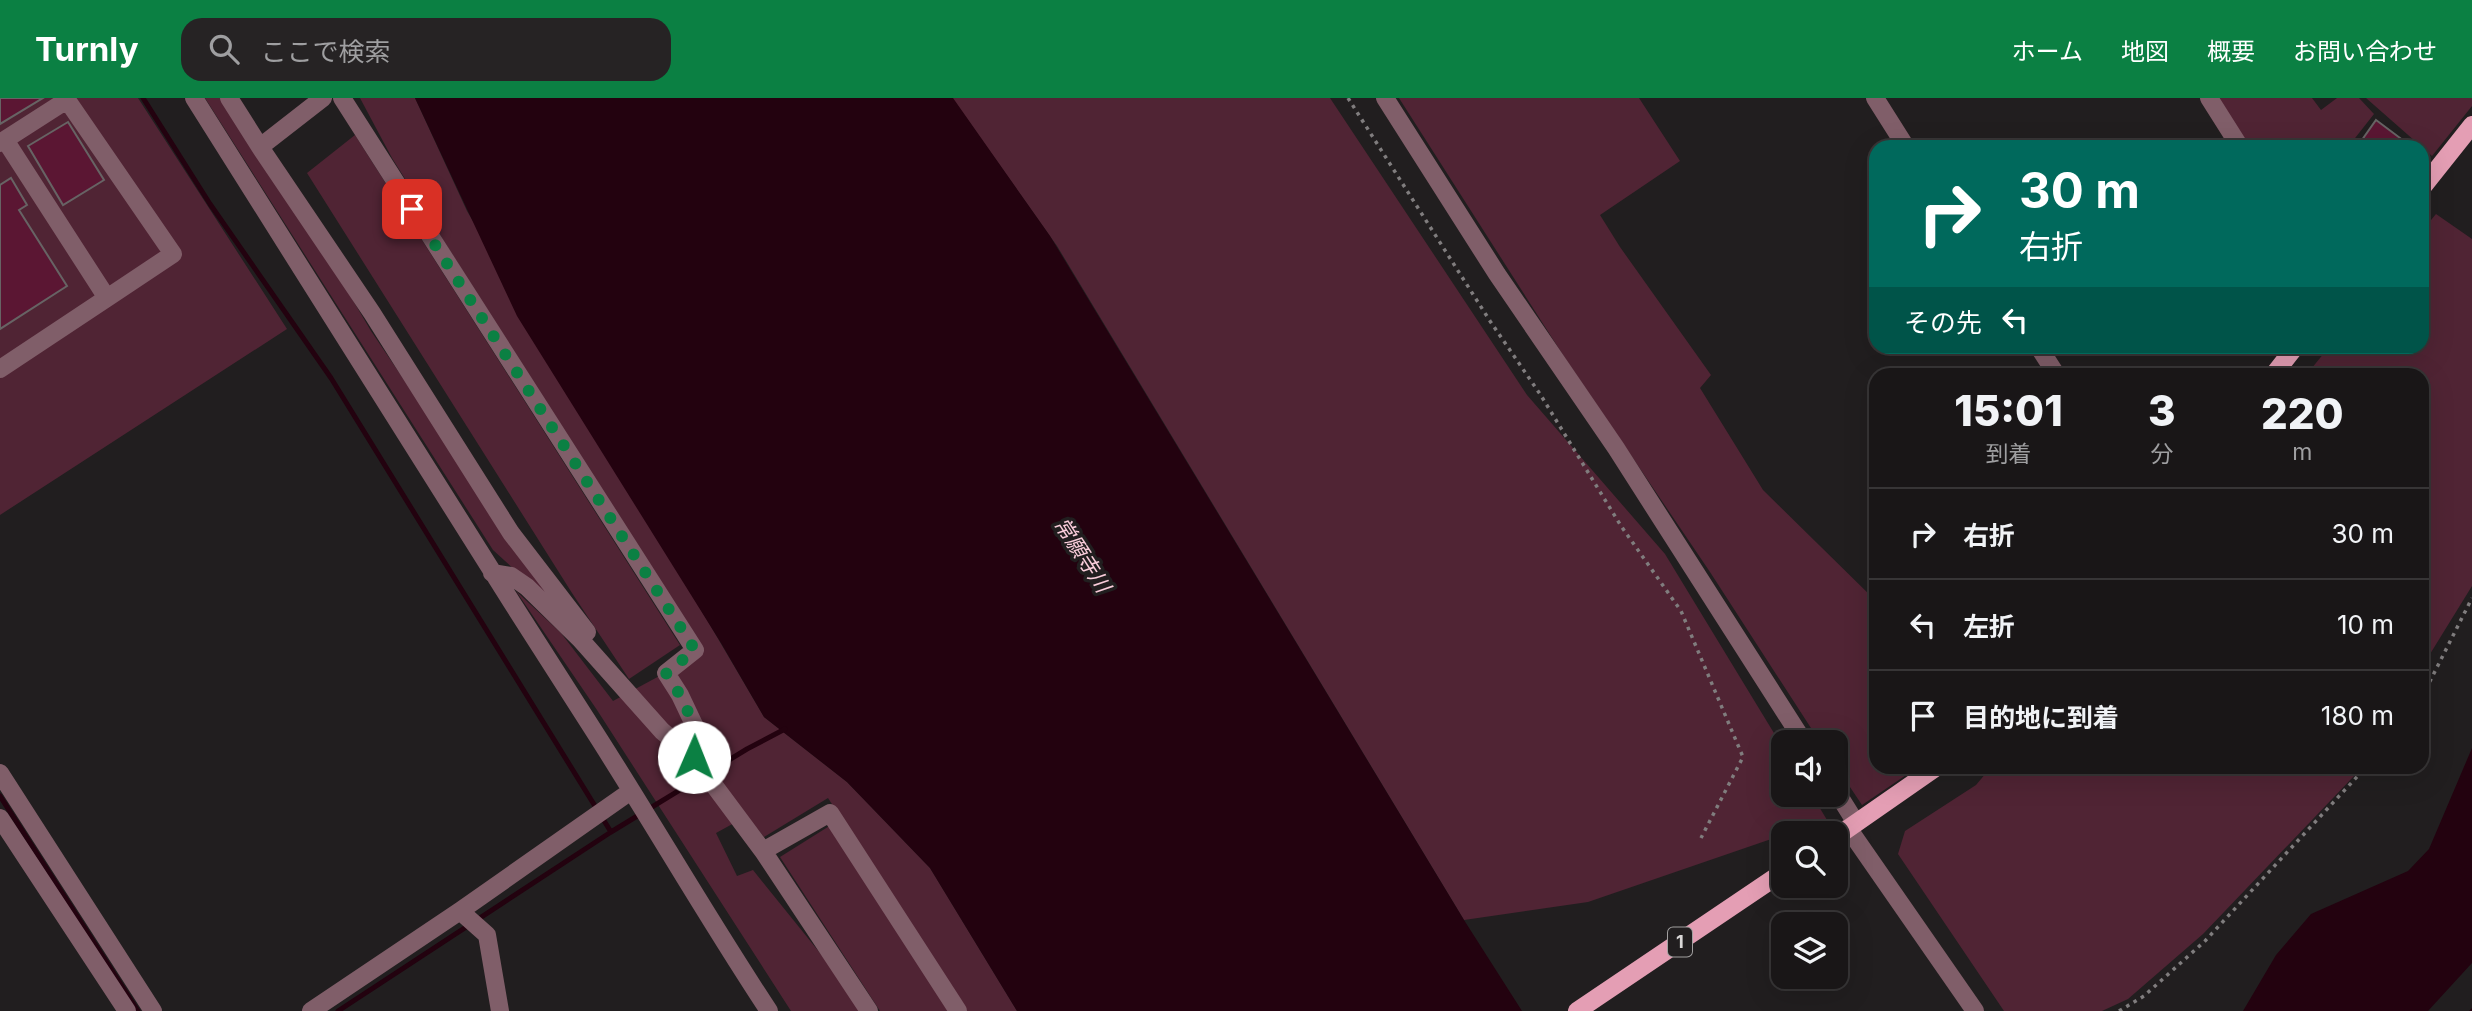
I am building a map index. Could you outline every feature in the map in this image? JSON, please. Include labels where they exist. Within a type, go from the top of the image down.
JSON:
[{"type":"main road","points":[[2429,179],[2472,125]]},
{"type":"main road","points":[[2279,368],[2290,354]]},
{"type":"main road","points":[[1848,828],[1928,774]]},
{"type":"main road","name":"1","points":[[1577,1011],[1771,880]]},
{"type":"street","points":[[194,98],[631,791],[717,933],[769,1011]]},
{"type":"street","points":[[229,98],[372,313],[511,534],[587,632],[580,639]]},
{"type":"street","points":[[260,147],[323,98]]},
{"type":"street","points":[[342,98],[695,650],[666,673],[698,733],[694,757]]},
{"type":"street","points":[[1385,98],[1497,274],[1616,448],[1796,730]]},
{"type":"street","points":[[1875,98],[1902,140]]},
{"type":"street","points":[[2208,98],[2235,140]]},
{"type":"street","points":[[0,369],[107,298],[173,254],[66,99],[2,142],[107,298]]},
{"type":"street","points":[[492,573],[510,576],[527,587],[580,639],[662,731],[694,757],[762,851],[869,1011]]},
{"type":"street","points":[[0,773],[153,1011]]},
{"type":"street","points":[[312,1011],[631,791]]},
{"type":"street","points":[[762,851],[830,813],[958,1011]]},
{"type":"street","points":[[0,818],[127,1011]]},
{"type":"street","points":[[1848,834],[1975,1011]]},
{"type":"street","points":[[460,911],[486,935],[500,1011]]},
{"type":"path","points":[[1348,98],[1490,321],[1540,394],[1621,526],[1681,611],[1743,757],[1701,838]]},
{"type":"path","points":[[2429,683],[2472,598]]},
{"type":"path","points":[[2119,1011],[2144,996],[2205,941],[2360,774]]},
{"type":"shaded area","points":[[0,98],[138,98],[287,329],[0,515]]},
{"type":"shaded area","points":[[205,98],[221,98],[331,263],[371,331],[561,612],[493,550]]},
{"type":"shaded area","points":[[360,98],[415,98],[467,211],[764,717],[847,782],[930,868],[1017,1011],[967,1011],[828,798],[764,837],[747,816],[716,833],[737,876],[753,870],[824,958],[861,1011],[791,1011],[597,710],[516,591],[561,633],[613,701],[702,653],[392,158]]},
{"type":"shaded area","points":[[952,98],[1330,98],[1527,395],[1665,554],[1772,730],[1771,807],[1819,807],[1827,820],[1771,821],[1771,839],[1588,902],[1464,920],[1057,246]]},
{"type":"shaded area","points":[[1399,98],[1639,98],[1680,161],[1600,215],[1711,375],[1700,388],[1763,490],[1869,594],[1869,774],[1908,774],[1862,805],[1848,784],[1848,730],[1812,730],[1710,572],[1563,355]]},
{"type":"shaded area","points":[[2218,98],[2312,98],[2321,110],[2337,98],[2359,98],[2374,114],[2354,140],[2244,140]]},
{"type":"shaded area","points":[[2366,98],[2472,98],[2472,106],[2432,156],[2429,153],[2429,140],[2414,140]]},
{"type":"shaded area","points":[[355,135],[680,645],[629,679],[307,173]]},
{"type":"shaded area","points":[[2436,214],[2472,239],[2472,586],[2429,656],[2429,368],[2312,368],[2323,354],[2429,354],[2429,222]]},
{"type":"shaded area","points":[[1985,774],[2355,774],[2203,934],[2128,999],[2102,1011],[2004,1011],[1898,854],[1905,831],[1976,785]]},
{"type":"shaded area","points":[[831,825],[951,1011],[880,1011],[780,857]]},
{"type":"water","name":"常願寺川","points":[[415,98],[953,98],[1050,236],[1464,920],[1522,1011],[1017,1011],[930,868],[847,782],[764,717],[721,643],[517,316]]},
{"type":"water","points":[[2472,748],[2472,1011],[2243,1011],[2276,955],[2311,914],[2408,871],[2429,849]]},
{"type":"pier","points":[[2472,963],[2472,1008],[2469,1011],[2428,1011]]},
{"type":"building","points":[[0,98],[43,98],[0,124]]},
{"type":"building","points":[[2376,120],[2403,140],[2362,140]]},
{"type":"building","points":[[68,122],[104,180],[63,205],[28,146]]},
{"type":"building","points":[[11,178],[27,205],[19,210],[67,286],[0,329],[0,185]]},
{"type":"waterway","points":[[143,98],[210,204],[331,378],[611,832]]},
{"type":"waterway","points":[[338,1011],[611,832],[747,749],[785,729]]},
{"type":"waterway","points":[[0,796],[138,1011]]},
{"type":"route","points":[[412,209],[695,650],[666,673],[698,733],[694,757]]}]
